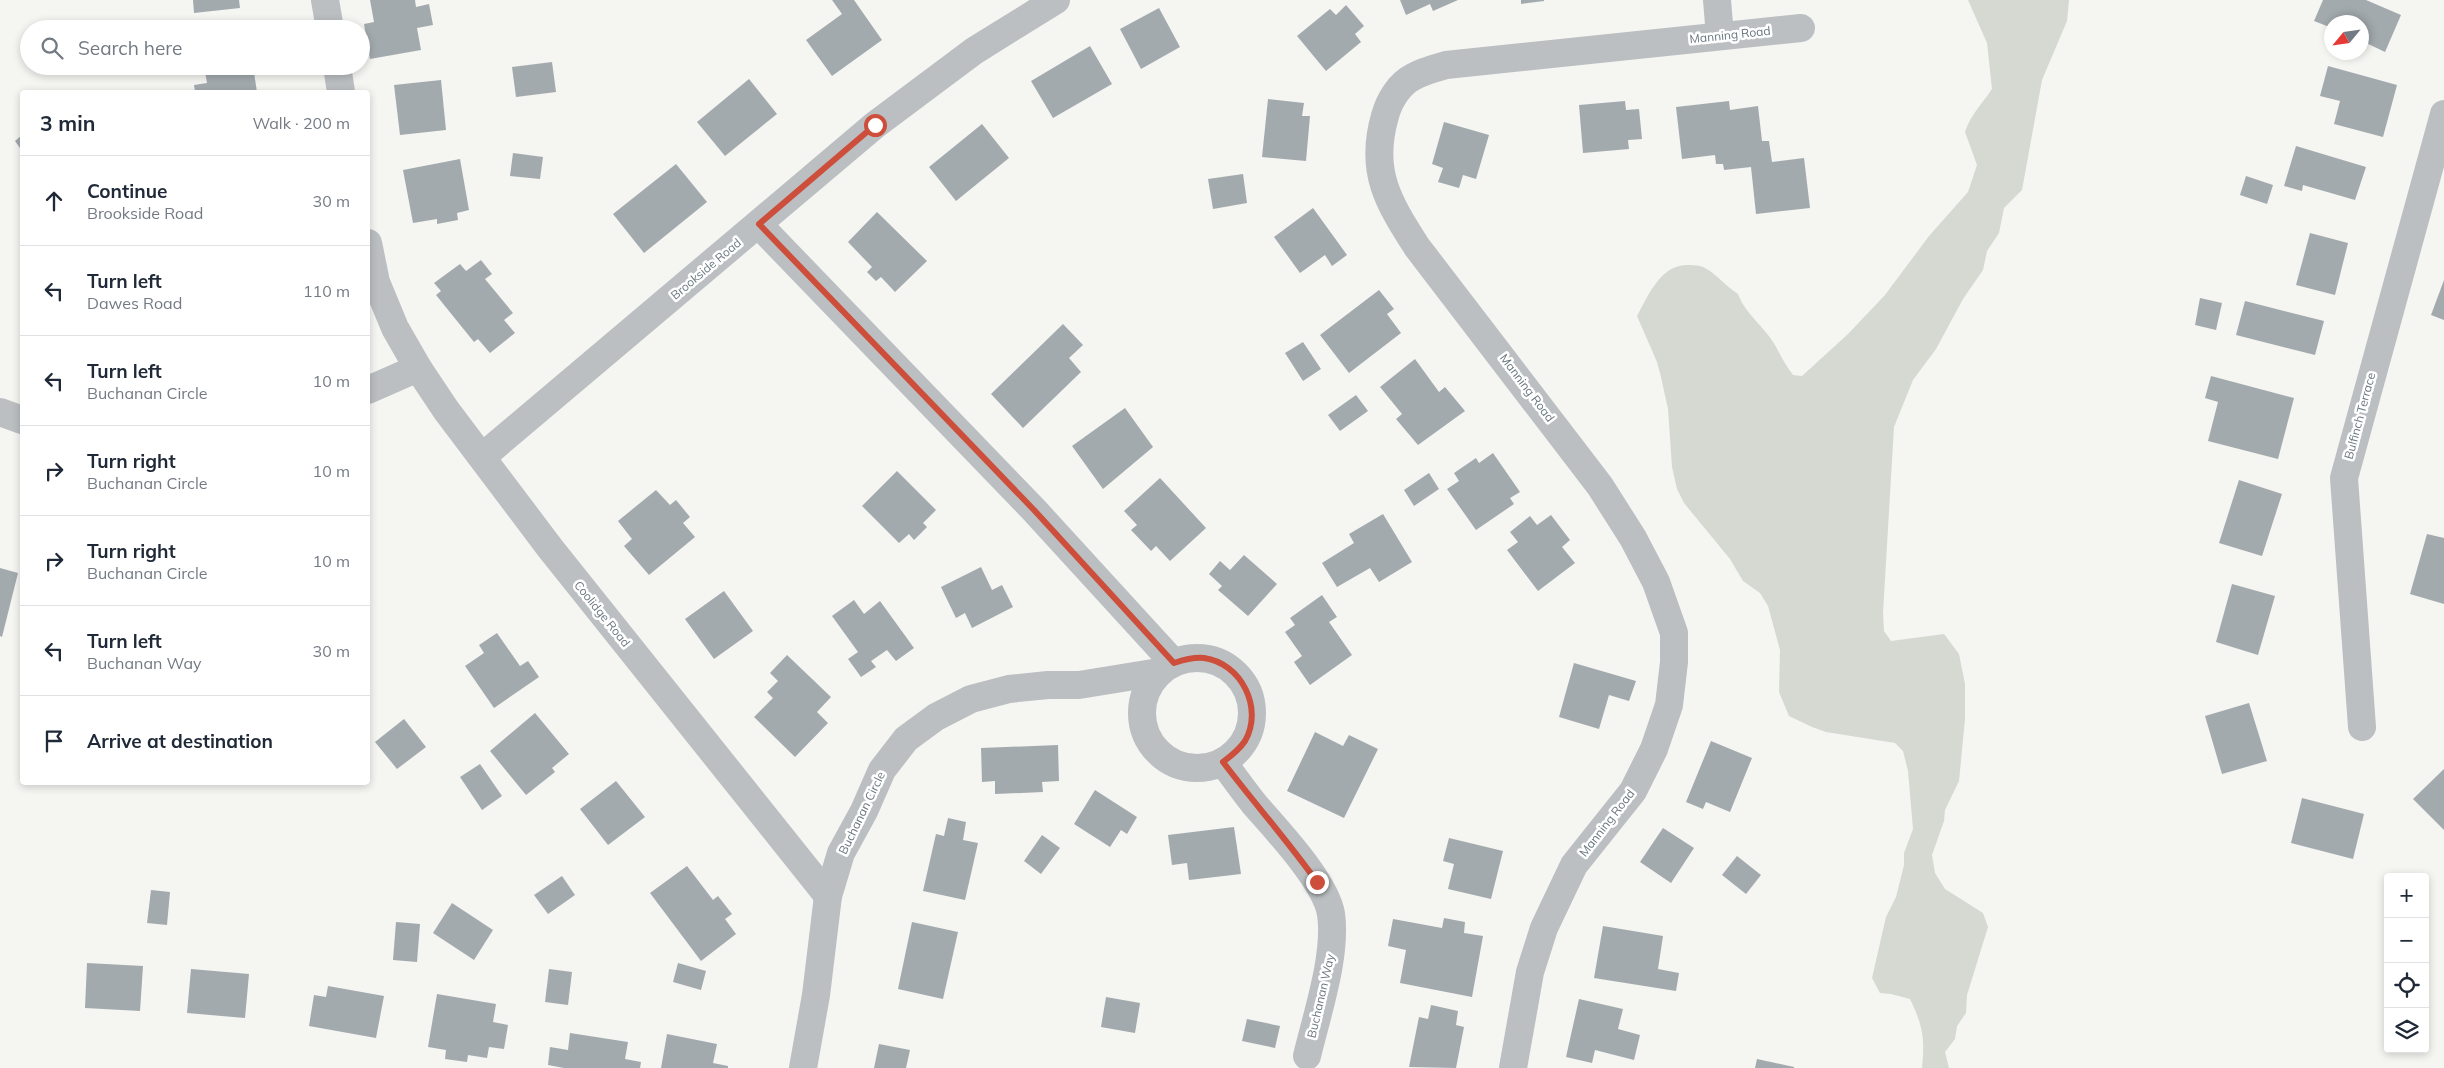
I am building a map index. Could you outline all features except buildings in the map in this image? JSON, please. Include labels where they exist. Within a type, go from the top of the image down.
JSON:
[{"type":"street","points":[[326,0],[329,20]]},
{"type":"street","name":"Brookside Road","points":[[482,457],[875,125],[933,80],[1056,0]]},
{"type":"street","points":[[1717,0],[1720,36]]},
{"type":"street","name":"Manning Road","points":[[1513,1068],[1530,972],[1544,928],[1574,864],[1633,791],[1654,749],[1670,705],[1674,662],[1674,634],[1656,582],[1633,538],[1600,486],[1417,247],[1393,208],[1383,185],[1378,159],[1380,134],[1390,101],[1412,77],[1446,65],[1801,28]]},
{"type":"street","points":[[338,75],[341,90]]},
{"type":"street","name":"Bulfinch Terrace","points":[[2362,727],[2344,478],[2444,114]]},
{"type":"street","points":[[759,224],[1034,510],[1166,667]]},
{"type":"street","name":"Coolidge Road","points":[[370,253],[376,282],[395,328],[418,368],[550,548],[828,896]]},
{"type":"street","points":[[370,389],[418,368]]},
{"type":"street","points":[[0,412],[20,419]]},
{"type":"street","name":"Buchanan Circle","points":[[803,1068],[816,995],[828,896],[841,853],[864,811],[882,770],[906,739],[936,717],[971,700],[1009,689],[1048,685],[1079,685],[1166,667],[1188,659],[1211,660],[1232,671],[1242,682],[1249,696],[1252,711],[1245,741],[1235,753],[1223,762],[1208,768],[1191,768],[1176,764],[1162,757],[1151,745],[1144,731],[1142,707],[1149,685],[1166,667]]},
{"type":"street","name":"Buchanan Way","points":[[1223,762],[1254,804],[1290,843],[1317,882],[1331,912],[1332,946],[1307,1056]]},
{"type":"shaded area","points":[[1968,0],[2069,0],[2067,21],[2042,80],[2022,190],[2004,208],[1999,233],[1987,251],[1983,270],[1963,299],[1936,349],[1913,380],[1894,427],[1883,613],[1884,631],[1891,641],[1944,634],[1959,654],[1965,684],[1965,719],[1959,781],[1945,810],[1944,821],[1932,855],[1935,873],[1945,889],[1983,913],[1988,927],[1967,995],[1966,1013],[1957,1026],[1955,1039],[1945,1052],[1949,1068],[1922,1068],[1922,1033],[1918,1017],[1910,999],[1880,993],[1872,978],[1886,917],[1896,897],[1904,865],[1904,853],[1913,829],[1908,771],[1903,751],[1895,743],[1826,732],[1789,716],[1779,692],[1780,650],[1768,606],[1760,593],[1743,581],[1730,559],[1684,503],[1677,489],[1672,467],[1668,409],[1661,377],[1657,362],[1637,316],[1650,291],[1662,276],[1677,267],[1696,265],[1710,271],[1738,294],[1746,308],[1771,338],[1793,375],[1802,376],[1848,334],[1885,295],[1929,236],[1968,192],[1977,165],[1965,132],[1974,114],[1992,89],[1987,43]]},
{"type":"route","points":[[875,125],[759,224],[889,362],[1034,510],[1174,663],[1188,659],[1204,658],[1218,662],[1232,671],[1242,682],[1249,696],[1252,711],[1250,726],[1245,741],[1235,753],[1223,762],[1254,804],[1290,843],[1317,882]]}]
